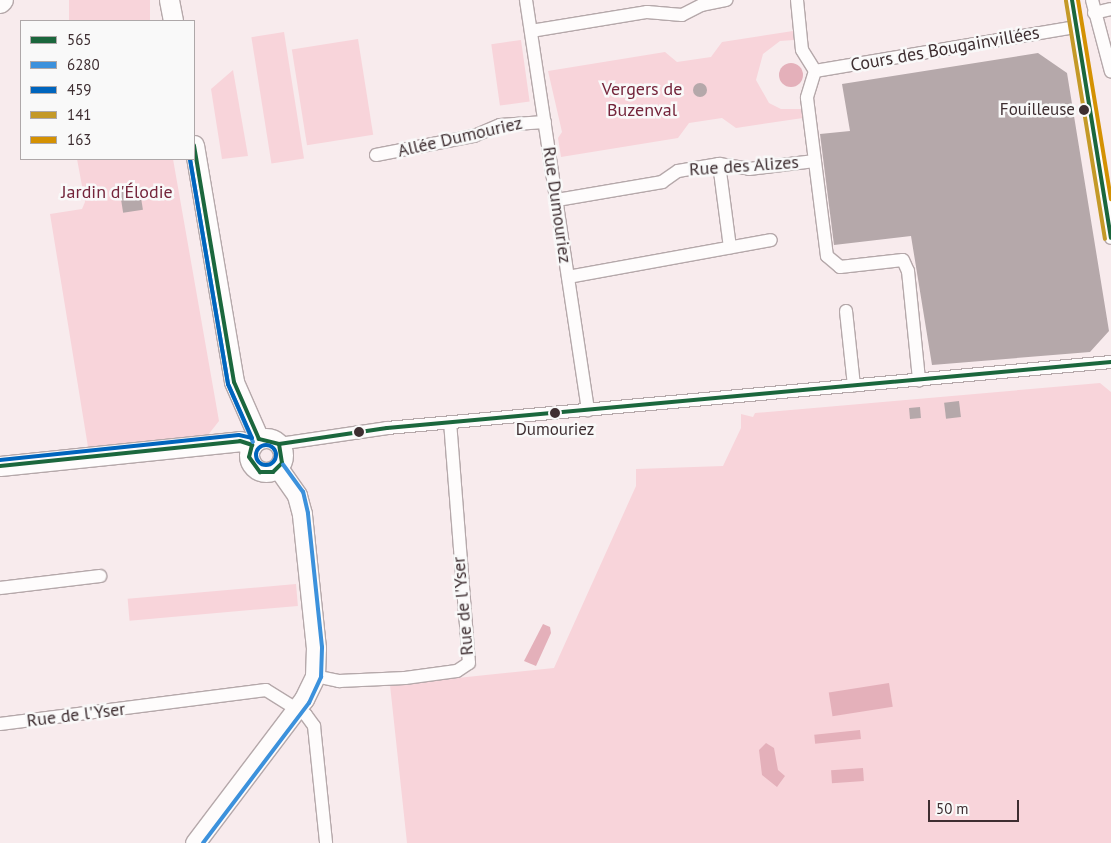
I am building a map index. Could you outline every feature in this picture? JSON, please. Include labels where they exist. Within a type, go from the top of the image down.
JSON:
[{"type":"main road","points":[[0,3],[3,0]]},
{"type":"main road","points":[[0,466],[240,441],[256,442],[266,438],[279,444],[283,456],[278,468],[266,473],[254,468],[248,457],[256,442],[234,382],[195,151]]},
{"type":"main road","points":[[195,843],[297,709],[315,676],[316,648],[304,521],[297,495],[278,468]]},
{"type":"street","name":"Rue Dumouriez","points":[[526,0],[588,410]]},
{"type":"street","points":[[531,31],[647,12],[682,15],[702,4],[726,0]]},
{"type":"street","points":[[797,0],[802,50],[815,71],[807,98],[827,256],[840,267],[902,260],[908,271],[918,380]]},
{"type":"street","points":[[1072,0],[1111,238]]},
{"type":"street","points":[[1092,0],[1094,13],[1107,47],[1111,72]]},
{"type":"street","points":[[1094,13],[1111,9]]},
{"type":"street","name":"Cours des Bougainvillées","points":[[815,71],[1076,27]]},
{"type":"street","name":"Allée Dumouriez","points":[[376,155],[474,136],[500,125],[545,122]]},
{"type":"street","name":"Rue des Alizes","points":[[557,200],[662,182],[678,171],[719,164],[749,169],[816,161]]},
{"type":"street","points":[[719,164],[730,247]]},
{"type":"street","points":[[568,277],[771,240]]},
{"type":"street","points":[[846,311],[854,386]]},
{"type":"street","points":[[279,444],[450,422],[1111,362]]},
{"type":"street","name":"Rue de l'Yser","points":[[315,676],[340,681],[406,678],[457,671],[469,663],[450,422]]},
{"type":"street","points":[[0,588],[100,576]]},
{"type":"street","name":"Rue de l'Yser","points":[[0,724],[266,690],[297,709],[314,726],[326,843]]},
{"type":"green space","points":[[69,0],[150,0],[150,20],[69,20]]},
{"type":"green space","name":"Vergers de Buzenval","points":[[793,31],[794,40],[780,41],[763,54],[756,80],[769,103],[781,109],[803,109],[803,118],[736,128],[722,118],[689,123],[678,138],[561,157],[558,138],[562,132],[548,71],[665,52],[677,62],[711,57],[722,42]]},
{"type":"green space","points":[[284,32],[304,158],[271,164],[251,37]]},
{"type":"green space","points":[[358,39],[373,135],[307,145],[292,49]]},
{"type":"green space","points":[[521,40],[530,101],[500,106],[491,44]]},
{"type":"green space","points":[[233,70],[248,156],[222,159],[211,89]]},
{"type":"green space","name":"Jardin d'Élodie","points":[[77,160],[173,160],[219,421],[208,435],[88,447],[50,214],[82,209],[85,202]]},
{"type":"green space","points":[[1100,383],[1111,392],[1111,843],[407,843],[390,685],[554,668],[636,486],[636,469],[723,466],[741,428],[741,414],[753,417],[755,413]]},
{"type":"green space","points":[[296,584],[298,606],[130,621],[128,599]]},
{"type":"shaded area","points":[[791,63],[796,64],[802,70],[802,80],[796,86],[791,87],[786,86],[780,80],[779,75],[780,70],[786,64]]},
{"type":"shaded area","points":[[543,624],[550,627],[551,633],[536,666],[524,661]]},
{"type":"shaded area","points":[[889,683],[893,707],[833,716],[829,693]]},
{"type":"shaded area","points":[[860,730],[861,739],[815,744],[814,735]]},
{"type":"shaded area","points":[[766,743],[774,748],[778,770],[785,776],[777,787],[762,775],[759,750]]},
{"type":"shaded area","points":[[863,768],[864,781],[832,783],[831,770]]},
{"type":"building","points":[[1038,53],[1067,73],[1109,331],[1090,352],[932,365],[911,236],[834,245],[820,134],[850,131],[842,84]]},
{"type":"building","points":[[697,83],[703,83],[707,90],[703,97],[697,97],[693,93],[693,87]]},
{"type":"building","points":[[139,185],[143,210],[123,213],[119,188]]},
{"type":"building","points":[[959,401],[961,417],[946,419],[944,403]]},
{"type":"building","points":[[920,407],[921,418],[910,419],[909,408]]},
{"type":"transit line","name":"565","points":[[1072,0],[1111,238]]},
{"type":"transit line","name":"163","points":[[1078,0],[1111,199]]},
{"type":"transit line","name":"141","points":[[1066,1],[1105,239]]},
{"type":"transit line","name":"565","points":[[0,466],[240,441],[252,445],[249,457],[260,472],[273,472],[282,463],[279,444],[259,439],[234,382],[195,151]]},
{"type":"transit line","name":"6280","points":[[190,160],[228,384],[253,442]]},
{"type":"transit line","name":"459","points":[[0,460],[239,435],[252,438],[228,384],[190,160]]},
{"type":"transit line","name":"565","points":[[279,444],[387,428],[1111,362]]},
{"type":"transit line","name":"459","points":[[266,445],[273,448],[276,455],[273,462],[266,465],[259,462],[256,455],[259,448],[266,445]]},
{"type":"transit line","name":"6280","points":[[203,843],[309,703],[321,677],[322,647],[308,513],[303,492],[283,464]]},
{"type":"place","name":"Fouilleuse","points":[[1084,110]]},
{"type":"place","name":"Dumouriez","points":[[555,413]]}]
